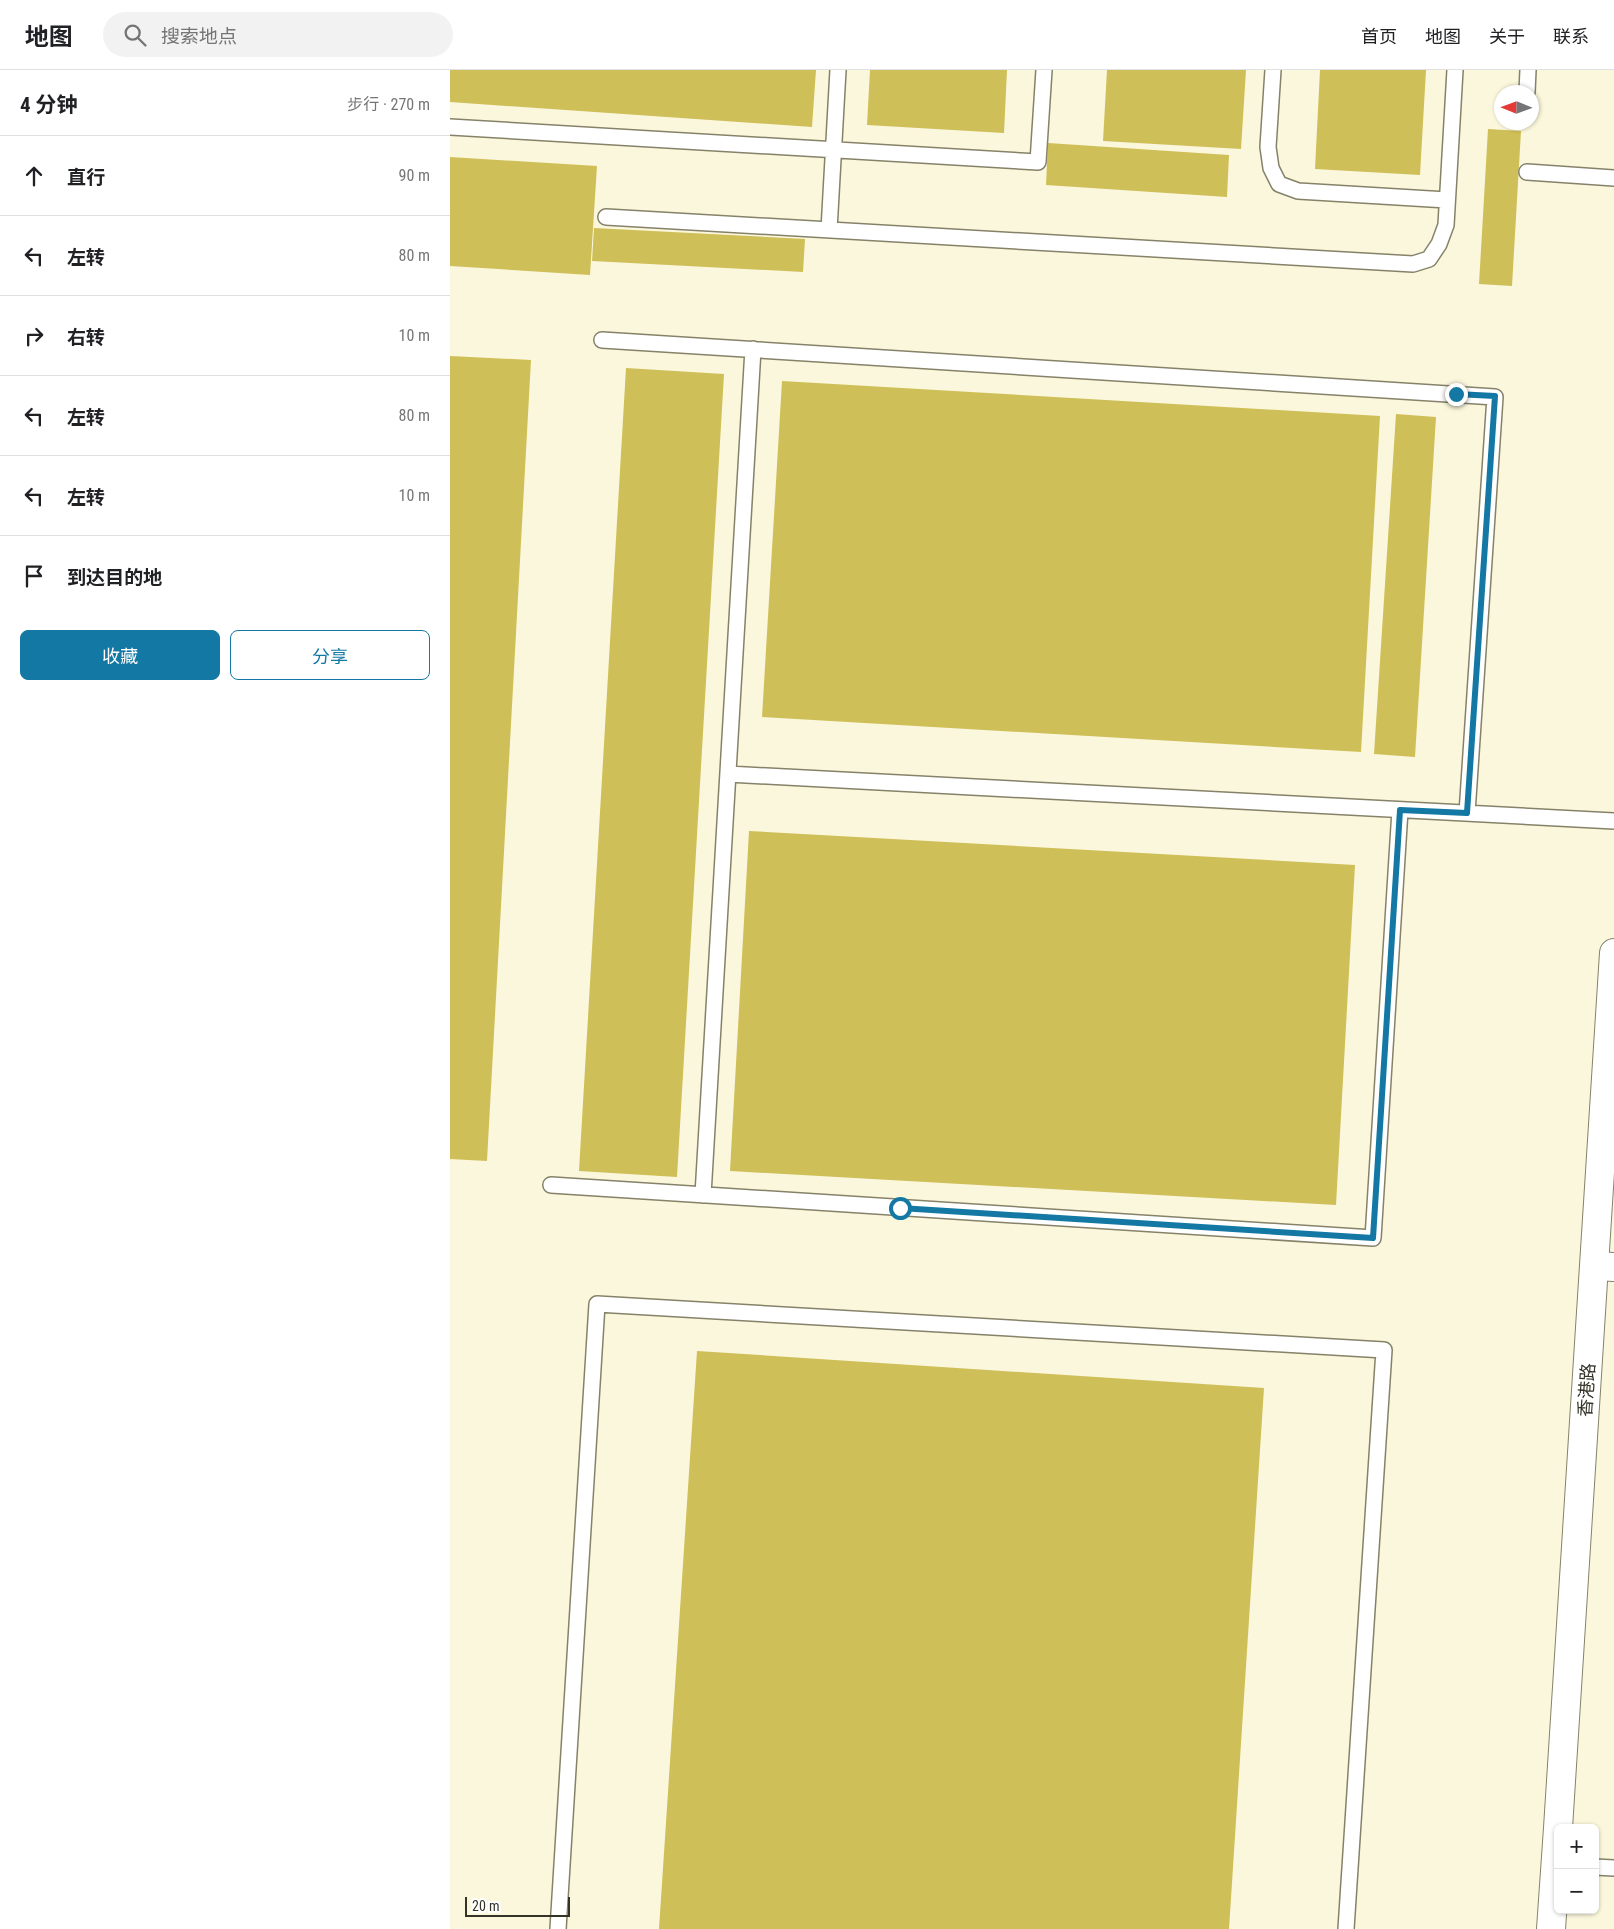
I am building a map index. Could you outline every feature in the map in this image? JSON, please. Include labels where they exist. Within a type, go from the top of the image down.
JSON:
[{"type":"street","name":"香港路","points":[[1558,1824],[1604,1266],[1614,953]]},
{"type":"street","name":"香港路","points":[[1551,1929],[1557,1869]]},
{"type":"lane","points":[[829,230],[838,70]]},
{"type":"lane","points":[[450,127],[1038,162],[1044,70]]},
{"type":"lane","points":[[1273,70],[1268,147],[1271,168],[1279,184],[1298,191],[1447,200]]},
{"type":"lane","points":[[606,217],[1413,264],[1429,259],[1439,244],[1446,225],[1455,70]]},
{"type":"lane","points":[[1527,85],[1528,70]]},
{"type":"lane","points":[[1527,172],[1614,178]]},
{"type":"lane","points":[[602,340],[1495,396],[1467,813]]},
{"type":"lane","points":[[703,1195],[754,349]]},
{"type":"lane","points":[[728,774],[1614,821]]},
{"type":"lane","points":[[552,1185],[1373,1238],[1400,810]]},
{"type":"lane","points":[[558,1929],[597,1304],[1384,1350],[1346,1929]]},
{"type":"lane","points":[[1599,1867],[1614,1868]]},
{"type":"building","points":[[450,70],[816,70],[812,127],[450,102]]},
{"type":"building","points":[[870,70],[1007,70],[1004,133],[867,125]]},
{"type":"building","points":[[1107,70],[1246,70],[1241,149],[1103,141]]},
{"type":"building","points":[[1320,70],[1426,70],[1420,175],[1315,169]]},
{"type":"building","points":[[1488,129],[1521,131],[1512,286],[1479,284]]},
{"type":"building","points":[[1048,143],[1229,155],[1227,197],[1046,185]]},
{"type":"building","points":[[450,157],[597,166],[590,275],[450,266]]},
{"type":"building","points":[[594,228],[805,239],[803,272],[592,261]]},
{"type":"building","points":[[450,356],[531,360],[487,1161],[450,1159]]},
{"type":"building","points":[[626,368],[724,374],[677,1177],[579,1171]]},
{"type":"building","points":[[782,381],[1380,416],[1361,752],[762,717]]},
{"type":"building","points":[[1396,414],[1436,417],[1415,757],[1374,754]]},
{"type":"building","points":[[749,831],[1355,865],[1336,1205],[730,1171]]},
{"type":"building","points":[[697,1351],[1264,1388],[1229,1929],[659,1929]]},
{"type":"route","points":[[900,1208],[1373,1238],[1400,810],[1467,813],[1495,396],[1456,394]]}]
